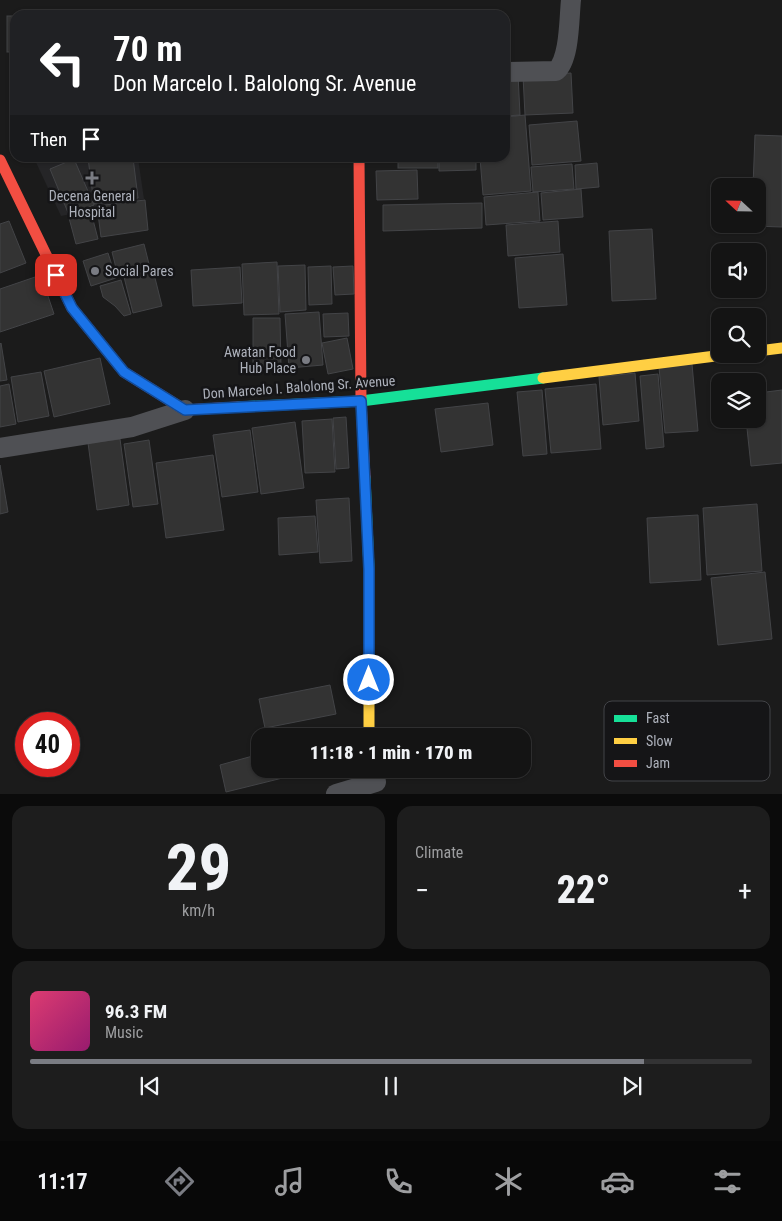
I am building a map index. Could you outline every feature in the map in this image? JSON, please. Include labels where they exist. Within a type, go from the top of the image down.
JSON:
[{"type":"main road","name":"Don Marcelo I. Balolong Sr. Avenue","points":[[0,160],[72,308],[124,372],[185,410],[361,401],[711,357]]},
{"type":"main road","points":[[359,162],[361,401],[369,569],[369,728]]},
{"type":"main road","points":[[766,350],[782,348]]},
{"type":"street","points":[[510,72],[556,71],[561,67],[566,48],[571,0]]},
{"type":"street","points":[[0,448],[132,427],[185,410]]},
{"type":"street","points":[[336,794],[376,781]]},
{"type":"shaded area","name":"Decena General Hospital","points":[[36,162],[139,162],[144,199],[61,216]]},
{"type":"building","points":[[7,16],[10,16],[10,52],[7,52]]},
{"type":"building","points":[[571,73],[573,113],[525,115],[523,76]]},
{"type":"building","points":[[518,74],[520,115],[510,116],[510,75]]},
{"type":"building","points":[[525,115],[531,191],[483,195],[480,162],[510,162],[510,116]]},
{"type":"building","points":[[577,121],[581,161],[532,165],[529,125]]},
{"type":"building","points":[[755,135],[782,136],[782,227],[766,226],[766,178],[753,178]]},
{"type":"building","points":[[67,162],[75,162],[94,205],[69,215],[50,169]]},
{"type":"building","points":[[89,162],[134,162],[138,198],[94,204]]},
{"type":"building","points":[[398,162],[438,162],[438,168],[398,168]]},
{"type":"building","points":[[439,162],[476,162],[476,170],[439,171]]},
{"type":"building","points":[[597,163],[599,187],[576,189],[575,165]]},
{"type":"building","points":[[572,164],[574,189],[533,192],[531,167]]},
{"type":"building","points":[[417,170],[418,199],[377,200],[376,171]]},
{"type":"building","points":[[581,189],[583,217],[543,220],[541,193]]},
{"type":"building","points":[[538,192],[540,221],[486,225],[484,197]]},
{"type":"building","points":[[145,200],[148,230],[101,237],[97,206]]},
{"type":"building","points":[[482,203],[482,228],[383,231],[383,205]]},
{"type":"building","points":[[91,212],[98,239],[76,244],[69,218]]},
{"type":"building","points":[[9,221],[26,263],[0,273],[0,224]]},
{"type":"building","points":[[558,221],[560,252],[508,256],[506,225]]},
{"type":"building","points":[[652,229],[656,299],[612,301],[609,231]]},
{"type":"building","points":[[144,244],[150,268],[118,276],[112,252]]},
{"type":"building","points":[[108,253],[116,278],[91,286],[83,261]]},
{"type":"building","points":[[563,254],[567,305],[519,308],[515,258]]},
{"type":"building","points":[[277,262],[279,314],[244,315],[242,264]]},
{"type":"building","points":[[305,265],[306,310],[280,312],[278,266]]},
{"type":"building","points":[[331,266],[332,304],[309,305],[308,267]]},
{"type":"building","points":[[353,266],[354,294],[335,295],[333,267]]},
{"type":"building","points":[[240,267],[242,303],[193,306],[191,270]]},
{"type":"building","points":[[153,270],[162,306],[133,313],[124,277]]},
{"type":"building","points":[[41,275],[54,314],[0,332],[0,289]]},
{"type":"building","points":[[121,280],[131,314],[124,316],[103,297],[100,286]]},
{"type":"building","points":[[319,312],[323,365],[289,368],[285,314]]},
{"type":"building","points":[[348,313],[349,336],[324,337],[323,314]]},
{"type":"building","points":[[253,318],[280,318],[281,369],[253,370]]},
{"type":"building","points":[[347,338],[353,369],[328,374],[322,343]]},
{"type":"building","points":[[0,344],[7,380],[0,381]]},
{"type":"building","points":[[100,358],[110,404],[54,417],[44,371]]},
{"type":"building","points":[[692,364],[698,431],[665,433],[659,367]]},
{"type":"building","points":[[41,372],[49,416],[18,422],[11,377]]},
{"type":"building","points":[[635,373],[639,421],[603,425],[599,377]]},
{"type":"building","points":[[658,374],[664,447],[646,449],[640,376]]},
{"type":"building","points":[[9,384],[16,424],[0,427],[0,386]]},
{"type":"building","points":[[596,384],[601,449],[551,453],[545,389]]},
{"type":"building","points":[[542,390],[547,454],[523,456],[517,392]]},
{"type":"building","points":[[782,390],[782,463],[751,466],[747,428],[766,428],[766,392]]},
{"type":"building","points":[[488,403],[493,445],[441,452],[435,409]]},
{"type":"building","points":[[346,417],[349,468],[336,469],[333,418]]},
{"type":"building","points":[[332,419],[335,472],[305,473],[302,421]]},
{"type":"building","points":[[295,422],[304,488],[261,494],[252,428]]},
{"type":"building","points":[[250,430],[258,492],[222,497],[213,435]]},
{"type":"building","points":[[120,439],[129,505],[97,510],[88,443]]},
{"type":"building","points":[[149,440],[158,504],[133,507],[124,444]]},
{"type":"building","points":[[213,455],[224,530],[166,538],[156,463]]},
{"type":"building","points":[[0,465],[8,512],[0,514]]},
{"type":"building","points":[[349,498],[352,561],[320,563],[316,500]]},
{"type":"building","points":[[757,504],[762,571],[707,575],[703,508]]},
{"type":"building","points":[[698,515],[701,580],[650,583],[647,518]]},
{"type":"building","points":[[315,516],[318,552],[279,555],[278,518]]},
{"type":"building","points":[[765,572],[772,639],[718,645],[711,578]]},
{"type":"building","points":[[330,685],[336,714],[265,728],[259,699]]},
{"type":"building","points":[[251,756],[251,778],[283,778],[226,792],[220,765]]},
{"type":"traffic: fast","points":[[238,407],[361,401],[543,378]]},
{"type":"traffic: fast","points":[[365,477],[369,569],[369,670]]},
{"type":"traffic: slow","points":[[766,350],[782,348]]},
{"type":"traffic: slow","points":[[543,378],[711,357]]},
{"type":"traffic: slow","points":[[369,670],[369,728]]},
{"type":"traffic: jam","points":[[0,160],[72,308],[124,372],[185,410],[238,407]]},
{"type":"traffic: jam","points":[[359,162],[361,401],[365,477]]},
{"type":"place","name":"Decena General Hospital","points":[[92,178]]},
{"type":"place","name":"Social Pares","points":[[95,271]]},
{"type":"place","name":"Awatan Food Hub Place","points":[[306,360]]},
{"type":"route","points":[[56,275],[72,308],[124,372],[185,410],[361,401],[369,569],[369,680]]}]
